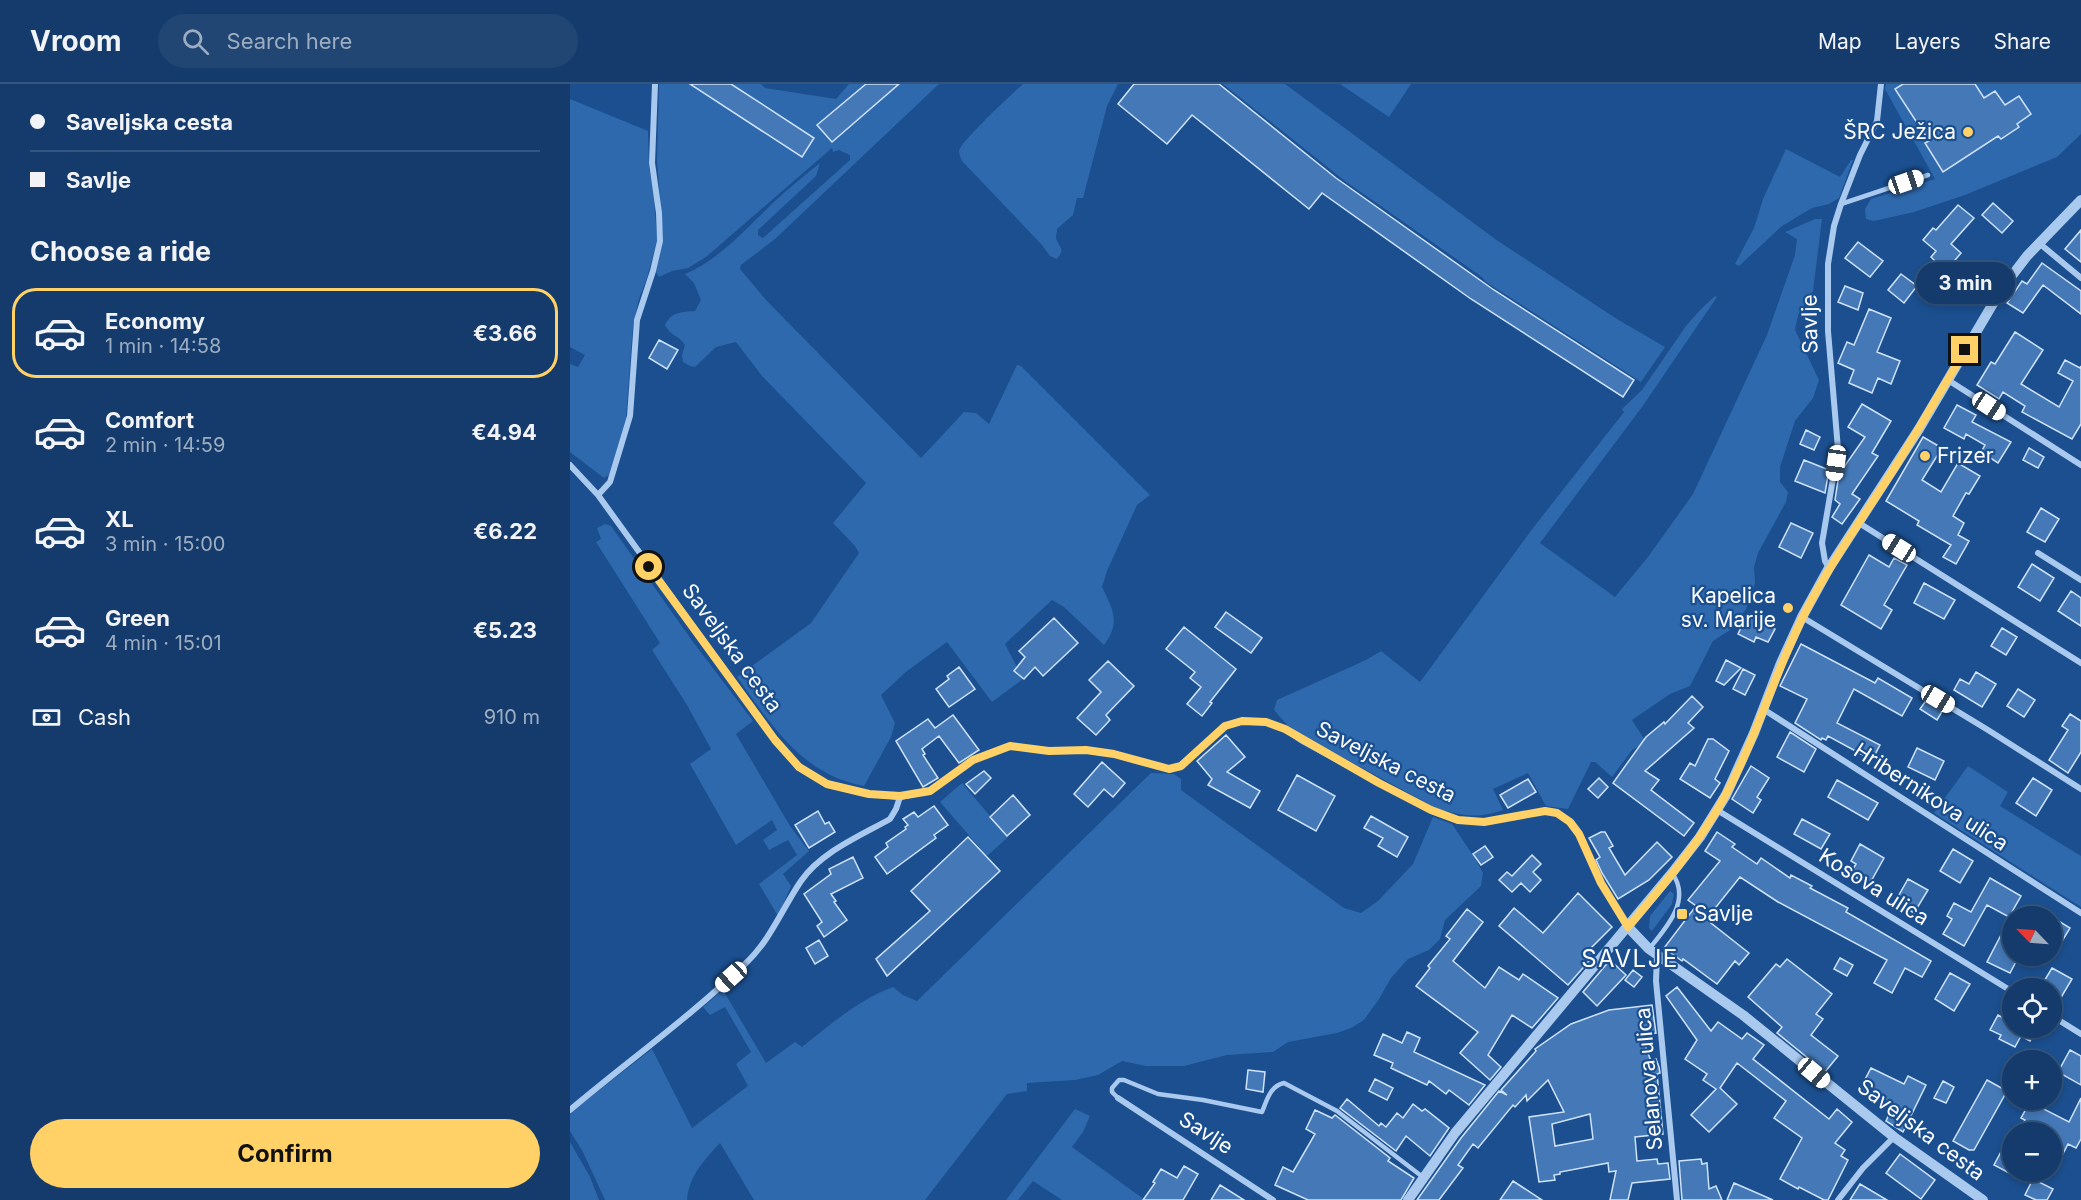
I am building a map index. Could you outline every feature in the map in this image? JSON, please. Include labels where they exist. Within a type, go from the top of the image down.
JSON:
[{"type":"street","points":[[597,495],[610,482],[630,416],[637,320],[660,241],[659,213],[652,163],[656,84]]},
{"type":"street","name":"Savlje","points":[[1829,568],[1825,561],[1822,543],[1838,449],[1828,331],[1828,264],[1834,226],[1841,204],[1877,121],[1881,84]]},
{"type":"street","points":[[1408,1200],[1455,1133],[1689,852],[1717,810],[1740,765],[1780,663],[1829,568],[2012,275],[2081,200]]},
{"type":"street","points":[[2039,243],[2081,278]]},
{"type":"street","points":[[1948,380],[2081,465]]},
{"type":"street","name":"Saveljska cesta","points":[[570,465],[597,495],[755,714],[799,767],[827,784],[869,794],[900,796],[930,791],[973,760],[1010,746],[1049,751],[1086,750],[1114,754],[1169,769],[1181,766],[1225,726],[1242,721],[1266,722],[1285,729],[1379,783],[1431,810],[1458,820],[1484,822],[1545,811],[1557,813],[1570,822],[1579,834],[1601,883],[1628,927],[1640,941],[1743,1015],[1894,1137],[1983,1200]]},
{"type":"street","points":[[1858,523],[2081,663]]},
{"type":"street","points":[[2038,553],[2081,580]]},
{"type":"street","points":[[1802,617],[2081,789]]},
{"type":"street","name":"Hribernikova ulica","points":[[1763,709],[2081,913]]},
{"type":"street","points":[[570,1110],[700,1005],[746,964],[756,953],[802,879],[824,858],[890,819],[900,796]]},
{"type":"street","name":"Kosova ulica","points":[[1717,810],[2002,985]]},
{"type":"street","name":"Selanova ulica","points":[[1653,951],[1677,1200]]},
{"type":"street","points":[[2062,1022],[2081,1034]]},
{"type":"street","name":"Savlje","points":[[1118,1098],[1272,1200]]},
{"type":"street","points":[[1838,1200],[1863,1168],[1894,1137]]},
{"type":"lane","points":[[1841,204],[1928,175]]},
{"type":"lane","points":[[1653,951],[1672,919],[1677,905],[1679,884],[1672,873]]},
{"type":"lane","points":[[1118,1098],[1112,1092],[1112,1088],[1119,1080],[1124,1080],[1158,1094],[1262,1112],[1271,1090],[1277,1084],[1284,1083],[1352,1122],[1424,1178]]},
{"type":"shaded area","points":[[659,84],[690,84],[802,157],[814,138],[731,84],[761,84],[765,88],[836,99],[849,84],[866,84],[817,125],[832,142],[899,84],[939,84],[775,239],[741,265],[740,269],[767,301],[921,458],[964,412],[976,413],[989,424],[1017,365],[1021,366],[1150,495],[1137,505],[1102,587],[1114,616],[1112,629],[1104,645],[1064,607],[1052,600],[1005,644],[1023,679],[992,702],[947,642],[907,671],[881,695],[895,723],[891,737],[864,786],[842,780],[806,759],[776,730],[737,677],[811,623],[859,553],[833,523],[866,483],[762,376],[736,342],[716,347],[695,367],[690,366],[683,362],[682,355],[685,345],[665,325],[673,315],[695,311],[701,300],[694,283],[685,274],[721,251],[781,195],[820,163],[816,176],[758,230],[758,235],[763,238],[850,160],[850,155],[839,150],[833,152],[832,148],[706,257],[688,268],[672,271],[659,277],[656,272],[663,239],[657,161]]},
{"type":"shaded area","points":[[1023,84],[1118,84],[1107,106],[1083,198],[1077,198],[1073,215],[1057,229],[1056,238],[1061,250],[1057,259],[1050,256],[962,161],[959,154],[968,138]]},
{"type":"shaded area","points":[[1223,84],[1285,84],[1498,241],[1617,319],[1665,347],[1641,382],[1486,282],[1345,181]]},
{"type":"shaded area","points":[[1340,84],[1411,84],[1389,117]]},
{"type":"shaded area","points":[[1886,84],[2081,84],[2081,134],[2057,157],[1965,195],[1914,212],[1874,221],[1866,219],[1865,209],[1871,199],[1935,179],[1885,89]]},
{"type":"shaded area","points":[[570,99],[648,131],[649,168],[654,195],[657,240],[633,325],[626,419],[609,475],[604,478],[570,452],[570,364],[578,367],[585,355],[570,347]]},
{"type":"shaded area","points":[[1786,149],[1840,177],[1853,160],[1839,198],[1829,204],[1812,208],[1782,226],[1739,266],[1735,264],[1754,228],[1763,199]]},
{"type":"shaded area","points":[[1815,219],[1822,219],[1813,291],[1798,315],[1795,330],[1819,380],[1813,398],[1795,421],[1780,467],[1780,482],[1788,492],[1786,502],[1758,553],[1754,567],[1755,583],[1746,609],[1730,630],[1713,641],[1690,686],[1670,694],[1632,720],[1646,742],[1632,750],[1612,777],[1595,762],[1591,762],[1568,809],[1546,806],[1528,773],[1493,789],[1503,810],[1485,815],[1462,815],[1436,808],[1288,726],[1274,710],[1277,700],[1381,651],[1420,682],[1533,528],[1624,412],[1622,409],[1642,390],[1686,326],[1715,296],[1717,297],[1642,407],[1540,543],[1615,597],[1648,557],[1693,494],[1767,335],[1795,255],[1797,239],[1785,232]]},
{"type":"shaded area","points":[[605,524],[611,526],[693,642],[753,721],[736,734],[790,826],[809,851],[783,874],[791,886],[778,916],[759,884],[797,855],[788,840],[769,850],[763,840],[777,830],[772,820],[736,845],[690,764],[711,749],[687,705],[652,650],[660,643],[596,542],[601,539],[597,528]]},
{"type":"shaded area","points":[[1968,766],[2008,792],[2000,806],[2081,856],[2081,907],[1934,813]]},
{"type":"shaded area","points":[[1151,773],[1174,774],[1181,779],[1181,790],[1344,908],[1361,913],[1378,901],[1413,864],[1433,817],[1452,824],[1483,873],[1481,886],[1445,920],[1440,939],[1429,950],[1408,959],[1391,978],[1364,1020],[1351,1028],[1337,1033],[1288,1042],[1273,1052],[1227,1055],[1184,1066],[1146,1066],[1122,1061],[1098,1075],[1075,1080],[1027,1083],[1027,1091],[1007,1094],[925,1200],[754,1200],[720,1143],[694,1176],[687,1200],[605,1200],[583,1152],[570,1131],[570,1114],[652,1049],[692,1128],[748,1086],[736,1064],[751,1052],[725,1007],[710,1015],[703,1007],[723,990],[766,1063],[795,1042],[802,1047],[834,1021],[880,992],[893,987],[903,995],[917,1001]]},
{"type":"shaded area","points":[[962,783],[1008,837],[987,856],[940,802]]},
{"type":"shaded area","points":[[1670,891],[1674,894],[1672,904],[1652,931],[1649,928],[1650,916]]},
{"type":"shaded area","points":[[1075,1109],[1090,1116],[1083,1132],[1072,1147],[1145,1200],[1062,1200],[1033,1181],[1018,1200],[1006,1200]]},
{"type":"shaded area","points":[[570,1142],[590,1177],[599,1200],[570,1200]]},
{"type":"building","points":[[690,84],[731,84],[814,138],[802,157]]},
{"type":"building","points":[[866,84],[899,84],[832,142],[817,125]]},
{"type":"building","points":[[1134,84],[1219,84],[1336,178],[1494,290],[1634,380],[1623,397],[1471,299],[1322,193],[1309,209],[1192,115],[1167,144],[1118,104]]},
{"type":"building","name":"ŠRC Ježica","points":[[1903,84],[1975,84],[1984,98],[1995,91],[2005,105],[2019,96],[2031,114],[2017,124],[2019,127],[2001,139],[1998,136],[1943,172],[1925,143],[1929,141],[1895,89]]},
{"type":"building","points":[[1993,203],[2013,221],[2002,233],[1982,215]]},
{"type":"building","points":[[1958,205],[1974,218],[1951,244],[1961,253],[1933,289],[1922,282],[1936,262],[1931,257],[1936,251],[1923,240],[1933,228],[1936,230]]},
{"type":"building","points":[[2081,230],[2081,262],[2065,249]]},
{"type":"building","points":[[1858,242],[1883,261],[1870,277],[1845,258]]},
{"type":"building","points":[[2042,263],[2081,291],[2081,314],[2043,285],[2023,313],[2007,303],[2022,281],[2027,284]]},
{"type":"building","points":[[1901,274],[1917,286],[1904,303],[1888,290]]},
{"type":"building","points":[[1845,286],[1863,293],[1858,310],[1838,302]]},
{"type":"building","points":[[1869,309],[1891,318],[1877,352],[1900,361],[1891,384],[1878,378],[1872,393],[1849,383],[1854,370],[1838,363],[1847,342],[1854,345]]},
{"type":"building","points":[[2015,332],[2043,350],[2021,384],[2059,407],[2073,381],[2058,373],[2065,360],[2080,368],[2081,366],[2081,424],[2072,439],[2022,412],[2025,406],[2003,392],[1999,399],[1977,385],[1991,362],[1995,364]]},
{"type":"building","points":[[659,340],[678,350],[667,369],[649,358]]},
{"type":"building","points":[[1862,404],[1891,421],[1872,453],[1878,456],[1852,494],[1860,499],[1842,524],[1832,517],[1840,504],[1835,500],[1839,474],[1865,437],[1848,427]]},
{"type":"building","points":[[1957,405],[1976,415],[1972,422],[2011,442],[1998,463],[1981,452],[1985,445],[1966,434],[1964,439],[1944,428]]},
{"type":"building","points":[[1806,430],[1820,437],[1814,450],[1800,444]]},
{"type":"building","points":[[1923,437],[1942,448],[1922,480],[1941,492],[1958,463],[1980,476],[1969,494],[1966,493],[1953,516],[1964,523],[1958,535],[1969,541],[1956,564],[1943,557],[1951,545],[1917,525],[1919,521],[1886,501]]},
{"type":"building","points":[[2029,448],[2044,457],[2038,468],[2023,460]]},
{"type":"building","points":[[1804,460],[1829,470],[1825,493],[1795,481]]},
{"type":"building","points":[[2041,508],[2059,519],[2045,542],[2027,532]]},
{"type":"building","points":[[1791,523],[1813,533],[1801,558],[1779,547]]},
{"type":"building","points":[[1869,555],[1889,567],[1894,558],[1907,565],[1884,605],[1892,610],[1881,629],[1841,605]]},
{"type":"building","points":[[2032,564],[2054,578],[2040,601],[2018,587]]},
{"type":"building","points":[[1924,583],[1955,600],[1944,619],[1914,603]]},
{"type":"building","points":[[2071,591],[2081,598],[2081,626],[2058,611]]},
{"type":"building","points":[[1226,612],[1262,638],[1251,653],[1215,627]]},
{"type":"building","points":[[1747,615],[1775,629],[1768,642],[1756,637],[1754,642],[1738,634]]},
{"type":"building","points":[[1054,618],[1078,643],[1043,676],[1035,667],[1024,679],[1014,671],[1025,657],[1019,651]]},
{"type":"building","points":[[1184,627],[1236,669],[1202,716],[1187,704],[1201,687],[1190,678],[1195,672],[1166,649]]},
{"type":"building","points":[[2002,628],[2017,637],[2006,655],[1991,646]]},
{"type":"building","points":[[1801,644],[1875,683],[1878,678],[1912,698],[1902,716],[1854,689],[1837,723],[1880,745],[1872,760],[1828,736],[1826,740],[1822,738],[1821,740],[1795,723],[1807,699],[1780,686]]},
{"type":"building","points":[[1726,660],[1741,668],[1724,685],[1716,681]]},
{"type":"building","points":[[1108,661],[1134,686],[1106,715],[1110,720],[1096,735],[1077,718],[1101,692],[1089,680]]},
{"type":"building","points":[[959,667],[975,689],[949,707],[936,689]]},
{"type":"building","points":[[1743,669],[1755,675],[1745,695],[1733,689]]},
{"type":"building","points":[[1976,672],[1996,684],[1982,707],[1954,690],[1960,679],[1969,684]]},
{"type":"building","points":[[2018,689],[2035,700],[2024,717],[2007,706]]},
{"type":"building","points":[[1692,696],[1703,707],[1688,723],[1694,728],[1645,771],[1659,780],[1651,790],[1694,823],[1684,836],[1613,783],[1646,737],[1664,722],[1665,724]]},
{"type":"building","points":[[1927,699],[1943,710],[1937,720],[1920,709]]},
{"type":"building","points":[[2070,714],[2081,721],[2081,752],[2068,773],[2049,760],[2068,730],[2062,726]]},
{"type":"building","points":[[953,715],[979,750],[959,763],[939,736],[922,749],[925,754],[923,755],[938,778],[923,787],[896,741],[928,719],[935,728]]},
{"type":"building","points":[[1790,732],[1816,749],[1804,772],[1777,757]]},
{"type":"building","points":[[1226,735],[1245,757],[1227,772],[1260,791],[1250,808],[1208,785],[1212,779],[1197,761]]},
{"type":"building","points":[[1708,739],[1713,739],[1729,751],[1715,779],[1720,783],[1710,798],[1680,779],[1690,763],[1695,766]]},
{"type":"building","points":[[1917,748],[1944,761],[1935,780],[1908,767]]},
{"type":"building","points":[[1102,762],[1125,783],[1113,797],[1104,789],[1088,807],[1074,794]]},
{"type":"building","points":[[1751,766],[1769,778],[1757,797],[1761,800],[1753,813],[1732,799]]},
{"type":"building","points":[[984,771],[991,778],[975,794],[966,784]]},
{"type":"building","points":[[1297,775],[1335,796],[1316,831],[1278,810]]},
{"type":"building","points":[[1599,778],[1608,787],[1598,798],[1588,789]]},
{"type":"building","points":[[2033,778],[2052,790],[2036,816],[2016,803]]},
{"type":"building","points":[[1528,779],[1536,792],[1508,808],[1500,795]]},
{"type":"building","points":[[1837,780],[1878,803],[1868,820],[1828,797]]},
{"type":"building","points":[[1013,795],[1030,815],[1007,836],[990,817]]},
{"type":"building","points":[[934,806],[948,825],[934,835],[936,838],[887,874],[875,857],[888,847],[886,843],[906,829],[908,825],[903,819],[914,812],[918,817]]},
{"type":"building","points":[[818,811],[825,824],[829,822],[835,832],[809,848],[795,825]]},
{"type":"building","points":[[1371,816],[1408,837],[1397,857],[1378,846],[1383,838],[1364,828]]},
{"type":"building","points":[[1802,819],[1830,834],[1821,849],[1794,834]]},
{"type":"building","points":[[1605,832],[1613,846],[1609,848],[1625,875],[1657,842],[1672,857],[1649,880],[1618,899],[1602,873],[1596,860],[1600,857],[1589,838]]},
{"type":"building","points":[[1717,832],[1735,844],[1732,847],[1757,864],[1761,858],[1790,878],[1791,875],[1812,886],[1810,888],[1848,908],[1846,912],[1931,961],[1922,977],[1905,968],[1892,993],[1874,983],[1887,960],[1778,902],[1740,877],[1708,917],[1713,920],[1711,923],[1749,953],[1739,965],[1735,961],[1717,984],[1683,959],[1682,961],[1664,948],[1696,906],[1688,900],[1720,861],[1705,851]]},
{"type":"building","points":[[968,837],[1000,871],[887,976],[876,959],[930,911],[911,891]]},
{"type":"building","points":[[1860,844],[1884,858],[1869,885],[1850,874],[1856,864],[1851,861]]},
{"type":"building","points":[[1485,846],[1493,857],[1481,865],[1473,854]]},
{"type":"building","points":[[1953,849],[1973,861],[1960,883],[1940,871]]},
{"type":"building","points":[[1532,855],[1541,864],[1533,872],[1541,880],[1530,892],[1521,883],[1512,892],[1499,880],[1507,872],[1512,876]]},
{"type":"building","points":[[853,857],[863,878],[831,894],[847,920],[824,937],[817,926],[822,922],[804,894],[831,874],[829,869]]},
{"type":"building","points":[[1990,878],[2021,896],[2015,906],[2002,906],[2002,913],[1987,905],[1964,946],[1943,934],[1952,919],[1947,916],[1954,903],[1971,912]]},
{"type":"building","points":[[1908,879],[1928,890],[1914,913],[1895,902]]},
{"type":"building","points":[[1578,893],[1612,927],[1591,948],[1596,953],[1568,985],[1499,926],[1514,908],[1543,933]]},
{"type":"building","points":[[1467,909],[1483,922],[1453,961],[1485,988],[1499,967],[1519,980],[1523,974],[1558,998],[1532,1028],[1512,1015],[1488,1055],[1501,1067],[1490,1080],[1460,1053],[1478,1032],[1416,986],[1430,968],[1428,966],[1450,939],[1446,936]]},
{"type":"building","points":[[2062,923],[2070,928],[2062,941]]},
{"type":"building","points":[[2002,936],[2002,966],[2014,966],[2010,973],[1987,962]]},
{"type":"building","points":[[819,940],[828,956],[815,964],[806,948]]},
{"type":"building","points":[[1840,958],[1853,965],[1847,976],[1834,969]]},
{"type":"building","points":[[1787,959],[1832,994],[1816,1014],[1823,1019],[1811,1035],[1838,1056],[1825,1072],[1777,1033],[1782,1027],[1748,997],[1776,964],[1780,967]]},
{"type":"building","points":[[1610,960],[1626,975],[1597,1006],[1583,992]]},
{"type":"building","points":[[2052,968],[2072,979],[2062,996],[2062,978],[2046,978]]},
{"type":"building","points":[[1633,970],[1642,977],[1634,987],[1625,980]]},
{"type":"building","points":[[1950,973],[1970,984],[1954,1011],[1935,999]]},
{"type":"building","points":[[1677,987],[1711,1031],[1718,1022],[1742,1039],[1747,1033],[1764,1045],[1753,1059],[1829,1119],[1837,1109],[1852,1122],[1835,1143],[1845,1150],[1841,1156],[1848,1160],[1828,1200],[1799,1187],[1798,1189],[1780,1179],[1802,1138],[1774,1118],[1786,1101],[1737,1063],[1720,1088],[1737,1104],[1709,1132],[1691,1115],[1716,1089],[1703,1080],[1707,1074],[1685,1059],[1697,1040],[1666,996]]},
{"type":"building","points":[[1652,1005],[1656,1033],[1641,1035],[1651,1061],[1656,1059],[1659,1067],[1660,1073],[1657,1074],[1663,1134],[1635,1137],[1637,1161],[1657,1159],[1658,1164],[1668,1163],[1670,1179],[1632,1183],[1628,1200],[1610,1200],[1616,1171],[1609,1172],[1608,1163],[1560,1172],[1554,1175],[1555,1180],[1539,1182],[1529,1117],[1564,1112],[1548,1080],[1527,1101],[1526,1095],[1515,1107],[1513,1105],[1478,1148],[1473,1144],[1458,1165],[1463,1168],[1439,1200],[1417,1200],[1461,1138],[1499,1091],[1507,1095],[1501,1090],[1536,1051],[1535,1049],[1571,1024],[1609,1010]],"holes":[[[1590,1114],[1593,1139],[1555,1146],[1552,1124]]]},
{"type":"building","points":[[1998,1015],[2002,1017],[2002,1038],[2020,1038],[2015,1047],[1999,1039],[2001,1035],[1990,1030]]},
{"type":"building","points":[[1407,1032],[1420,1038],[1414,1052],[1485,1085],[1469,1105],[1449,1090],[1446,1094],[1429,1081],[1427,1085],[1391,1068],[1393,1063],[1374,1055],[1383,1034],[1402,1043]]},
{"type":"building","points":[[2070,1050],[2081,1056],[2081,1085],[2062,1074],[2062,1065]]},
{"type":"building","points":[[1871,1068],[1904,1084],[1908,1076],[1926,1085],[1903,1132],[1886,1121],[1892,1108],[1859,1091]]},
{"type":"building","points":[[1248,1070],[1265,1072],[1263,1092],[1246,1089]]},
{"type":"building","points":[[1375,1079],[1393,1088],[1387,1100],[1369,1091]]},
{"type":"building","points":[[1987,1080],[2002,1088],[2002,1100],[1974,1150],[1969,1150],[1953,1141]]},
{"type":"building","points":[[1943,1081],[1954,1087],[1946,1103],[1934,1098]]},
{"type":"building","points":[[2081,1098],[2081,1139],[2076,1148],[2068,1144],[2062,1156],[2062,1122],[2024,1122],[2025,1120],[2021,1118],[2026,1110],[2046,1110],[2069,1122]]},
{"type":"building","points":[[1347,1099],[1379,1126],[1381,1123],[1386,1127],[1397,1113],[1403,1118],[1413,1104],[1422,1111],[1425,1109],[1449,1128],[1430,1156],[1406,1136],[1396,1151],[1340,1108]]},
{"type":"building","points":[[1315,1110],[1332,1118],[1335,1115],[1390,1158],[1388,1161],[1414,1178],[1401,1200],[1308,1200],[1275,1185],[1283,1167],[1293,1172],[1315,1134],[1306,1129]]},
{"type":"building","points":[[2002,1150],[2002,1169],[1994,1165]]},
{"type":"building","points":[[1900,1154],[1935,1180],[1921,1199],[1886,1173]]},
{"type":"building","points":[[1701,1159],[1702,1164],[1707,1163],[1709,1189],[1716,1186],[1722,1200],[1682,1200],[1679,1161]]},
{"type":"building","points":[[1184,1166],[1198,1174],[1183,1200],[1143,1200],[1155,1183],[1153,1182],[1161,1169],[1177,1178]]},
{"type":"building","points":[[1513,1181],[1542,1200],[1500,1200]]},
{"type":"building","points":[[2032,1182],[2039,1182],[2053,1189],[2047,1200],[2036,1200],[2025,1195]]},
{"type":"building","points":[[1734,1183],[1773,1200],[1727,1200]]},
{"type":"building","points":[[1860,1184],[1887,1200],[1850,1200]]},
{"type":"building","points":[[1220,1185],[1244,1200],[1211,1200]]},
{"type":"place","name":"ŠRC Ježica","points":[[1968,132]]},
{"type":"place","name":"Frizer","points":[[1925,456]]},
{"type":"place","name":"Kapelica sv. Marije","points":[[1788,608]]},
{"type":"place","name":"Savlje","points":[[1682,914]]},
{"type":"district","name":"SAVLJE","points":[[1630,959]]},
{"type":"route","points":[[649,567],[775,740],[799,767],[827,784],[869,794],[900,796],[930,791],[973,760],[1010,746],[1049,751],[1086,750],[1114,754],[1169,769],[1181,766],[1225,726],[1242,721],[1266,722],[1285,729],[1301,740],[1431,810],[1458,820],[1484,822],[1545,811],[1557,813],[1570,822],[1579,834],[1601,883],[1628,927],[1689,852],[1726,795],[1754,734],[1780,663],[1802,617],[1829,568],[1919,429],[1965,350]]}]
